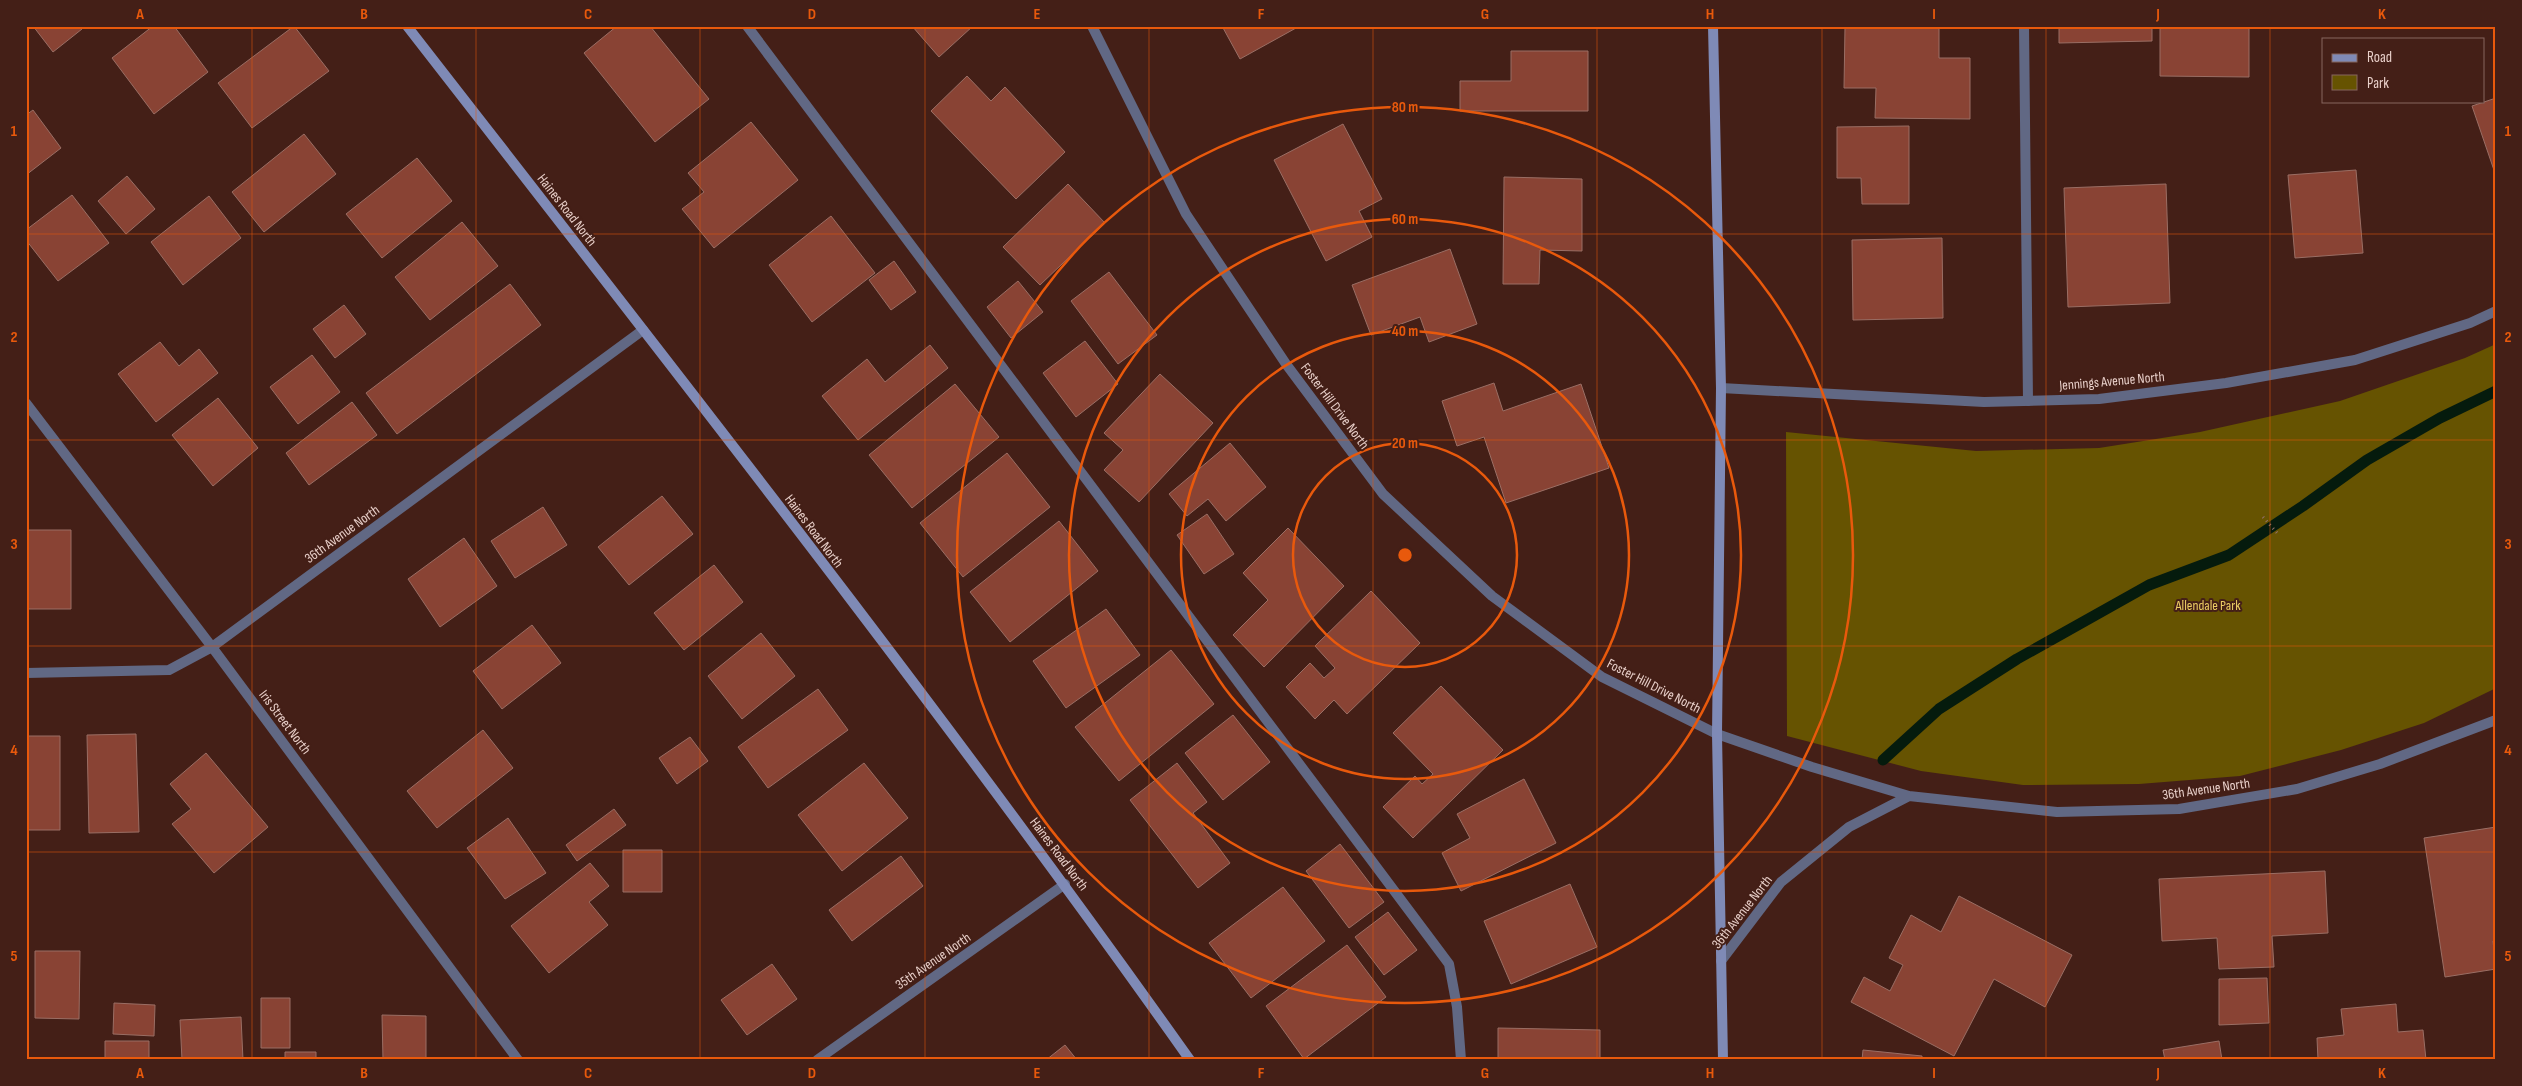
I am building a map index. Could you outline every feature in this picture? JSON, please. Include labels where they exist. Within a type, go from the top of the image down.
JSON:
[{"type":"street","name":"Haines Road North","points":[[407,26],[644,330],[1065,884],[1190,1060]]},
{"type":"street","points":[[747,26],[1449,964],[1457,1007],[1461,1060]]},
{"type":"street","name":"Foster Hill Drive North","points":[[1092,26],[1186,214],[1286,364],[1383,494],[1492,596],[1602,677],[1718,734]]},
{"type":"street","points":[[1713,26],[1721,388],[1718,734],[1723,1060]]},
{"type":"street","points":[[2024,26],[2028,401]]},
{"type":"street","name":"Jennings Avenue North","points":[[1721,388],[1984,402],[2099,399],[2226,383],[2355,360],[2470,323],[2496,311]]},
{"type":"street","name":"36th Avenue North","points":[[26,673],[168,670],[212,647],[644,330]]},
{"type":"street","name":"Iris Street North","points":[[26,403],[212,647],[518,1060]]},
{"type":"street","name":"36th Avenue North","points":[[1718,734],[1812,767],[1908,796],[2056,812],[2178,809],[2297,789],[2380,764],[2496,720]]},
{"type":"street","name":"36th Avenue North","points":[[1721,961],[1781,882],[1850,827],[1908,796]]},
{"type":"street","name":"35th Avenue North","points":[[817,1060],[1065,884]]},
{"type":"path","points":[[2263,517],[2279,535]]},
{"type":"green space","name":"Allendale Park","points":[[2496,344],[2496,688],[2424,723],[2341,750],[2240,776],[2139,784],[2023,785],[1921,771],[1787,736],[1786,432],[1976,451],[2099,448],[2200,432],[2340,401],[2465,358]]},
{"type":"building","points":[[33,26],[80,26],[82,29],[53,52]]},
{"type":"building","points":[[153,26],[174,26],[208,72],[154,114],[112,58]]},
{"type":"building","points":[[294,26],[329,71],[252,128],[218,83]]},
{"type":"building","points":[[617,26],[650,26],[709,99],[655,142],[584,53]]},
{"type":"building","points":[[912,26],[973,26],[939,57]]},
{"type":"building","points":[[1222,26],[1295,26],[1296,28],[1240,59]]},
{"type":"building","points":[[2059,26],[2152,26],[2152,41],[2059,43]]},
{"type":"building","points":[[2160,26],[2249,26],[2249,77],[2160,76]]},
{"type":"building","points":[[1845,27],[1939,27],[1939,58],[1970,58],[1970,119],[1875,118],[1876,88],[1844,88]]},
{"type":"building","points":[[1511,51],[1588,51],[1588,111],[1460,111],[1460,81],[1511,81]]},
{"type":"building","points":[[967,76],[991,101],[1005,87],[1065,152],[1016,199],[931,111]]},
{"type":"building","points":[[2496,98],[2496,176],[2472,106]]},
{"type":"building","points":[[33,110],[61,148],[26,175],[26,115]]},
{"type":"building","points":[[751,122],[798,180],[714,248],[682,209],[704,192],[688,173]]},
{"type":"building","points":[[1343,124],[1382,199],[1359,211],[1372,237],[1326,261],[1274,160]]},
{"type":"building","points":[[1909,126],[1909,204],[1862,204],[1861,178],[1837,178],[1837,127]]},
{"type":"building","points":[[304,134],[336,174],[264,232],[232,192]]},
{"type":"building","points":[[417,158],[452,201],[382,258],[346,214]]},
{"type":"building","points":[[2356,170],[2363,253],[2295,258],[2288,175]]},
{"type":"building","points":[[127,176],[155,209],[126,234],[98,201]]},
{"type":"building","points":[[1504,177],[1582,179],[1582,251],[1540,250],[1539,284],[1503,284]]},
{"type":"building","points":[[1068,184],[1105,223],[1040,285],[1003,247]]},
{"type":"building","points":[[2166,184],[2170,303],[2068,307],[2064,188]]},
{"type":"building","points":[[72,195],[109,243],[58,281],[26,240],[26,230]]},
{"type":"building","points":[[209,196],[241,238],[183,285],[151,242]]},
{"type":"building","points":[[831,216],[875,273],[812,322],[769,265]]},
{"type":"building","points":[[462,222],[498,266],[430,320],[395,277]]},
{"type":"building","points":[[1942,238],[1943,318],[1853,320],[1852,240]]},
{"type":"building","points":[[1450,249],[1477,324],[1429,342],[1420,317],[1371,335],[1352,285]]},
{"type":"building","points":[[894,261],[916,292],[891,310],[869,280]]},
{"type":"building","points":[[1109,272],[1157,335],[1118,364],[1071,301]]},
{"type":"building","points":[[1018,281],[1043,312],[1011,338],[987,307]]},
{"type":"building","points":[[510,284],[541,325],[397,434],[366,393]]},
{"type":"building","points":[[344,305],[366,334],[335,358],[313,329]]},
{"type":"building","points":[[1085,341],[1118,384],[1076,417],[1043,373]]},
{"type":"building","points":[[160,342],[179,366],[199,349],[218,373],[156,422],[118,374]]},
{"type":"building","points":[[930,345],[948,368],[858,440],[822,396],[867,359],[885,382]]},
{"type":"building","points":[[312,355],[340,392],[298,424],[270,387]]},
{"type":"building","points":[[1160,374],[1213,423],[1139,502],[1104,470],[1123,450],[1104,433]]},
{"type":"building","points":[[1494,383],[1503,411],[1581,384],[1609,468],[1506,503],[1484,437],[1457,446],[1442,401]]},
{"type":"building","points":[[955,384],[999,437],[912,508],[869,455]]},
{"type":"building","points":[[218,398],[258,448],[213,486],[172,435]]},
{"type":"building","points":[[352,402],[377,435],[309,485],[286,453]]},
{"type":"building","points":[[1230,443],[1266,487],[1226,521],[1208,499],[1187,516],[1169,494]]},
{"type":"building","points":[[1007,453],[1050,507],[963,577],[920,523]]},
{"type":"building","points":[[662,496],[693,534],[629,585],[598,547]]},
{"type":"building","points":[[543,507],[567,545],[515,578],[491,541]]},
{"type":"building","points":[[1207,514],[1234,554],[1204,574],[1177,535]]},
{"type":"building","points":[[1059,521],[1098,571],[1010,642],[970,592]]},
{"type":"building","points":[[1288,528],[1344,586],[1264,667],[1233,635],[1268,600],[1243,573]]},
{"type":"building","points":[[26,530],[71,530],[71,609],[26,609]]},
{"type":"building","points":[[464,538],[497,586],[440,627],[408,579]]},
{"type":"building","points":[[714,565],[743,602],[684,650],[654,613]]},
{"type":"building","points":[[1371,591],[1420,643],[1347,714],[1334,700],[1315,719],[1286,687],[1310,663],[1324,678],[1335,668],[1315,646]]},
{"type":"building","points":[[1106,609],[1140,655],[1066,708],[1033,661]]},
{"type":"building","points":[[532,625],[561,663],[502,709],[473,671]]},
{"type":"building","points":[[761,633],[795,676],[742,719],[708,676]]},
{"type":"building","points":[[1171,650],[1214,704],[1119,781],[1075,727]]},
{"type":"building","points":[[1441,686],[1503,750],[1413,838],[1383,807],[1415,776],[1422,784],[1433,774],[1393,733]]},
{"type":"building","points":[[818,689],[848,730],[768,788],[738,747]]},
{"type":"building","points":[[1233,715],[1270,762],[1223,800],[1185,753]]},
{"type":"building","points":[[483,730],[513,768],[437,828],[407,791]]},
{"type":"building","points":[[136,734],[139,832],[89,833],[87,735]]},
{"type":"building","points":[[26,736],[60,736],[60,830],[26,830]]},
{"type":"building","points":[[690,737],[708,761],[677,784],[659,758]]},
{"type":"building","points":[[206,753],[268,827],[214,873],[172,824],[191,809],[170,784]]},
{"type":"building","points":[[864,763],[908,818],[842,871],[798,815]]},
{"type":"building","points":[[1177,763],[1207,802],[1193,813],[1230,863],[1198,888],[1130,800]]},
{"type":"building","points":[[1524,779],[1556,843],[1461,891],[1442,853],[1470,838],[1457,814]]},
{"type":"building","points":[[614,809],[626,825],[577,861],[566,845]]},
{"type":"building","points":[[508,818],[546,873],[505,899],[467,848]]},
{"type":"building","points":[[2496,827],[2496,940],[2493,941],[2496,969],[2445,977],[2424,838]]},
{"type":"building","points":[[1340,844],[1384,902],[1349,928],[1306,871]]},
{"type":"building","points":[[623,850],[662,850],[662,892],[623,892]]},
{"type":"building","points":[[901,856],[923,886],[852,941],[829,910]]},
{"type":"building","points":[[590,863],[609,886],[589,902],[608,925],[549,973],[511,926]]},
{"type":"building","points":[[2325,871],[2328,933],[2272,936],[2274,967],[2219,969],[2217,938],[2162,941],[2159,879]]},
{"type":"building","points":[[1570,884],[1597,947],[1511,984],[1484,921]]},
{"type":"building","points":[[1283,887],[1325,941],[1251,998],[1209,943]]},
{"type":"building","points":[[1959,896],[2072,955],[2045,1007],[1994,979],[1954,1056],[1851,1002],[1864,977],[1890,991],[1903,965],[1889,958],[1911,915],[1941,932]]},
{"type":"building","points":[[1388,912],[1417,950],[1384,975],[1355,937]]},
{"type":"building","points":[[1347,945],[1386,997],[1304,1059],[1266,1006]]},
{"type":"building","points":[[35,951],[80,951],[79,1019],[35,1018]]},
{"type":"building","points":[[772,964],[797,999],[747,1035],[721,1000]]},
{"type":"building","points":[[2267,978],[2269,1023],[2219,1025],[2219,979]]},
{"type":"building","points":[[261,998],[290,998],[290,1048],[261,1048]]},
{"type":"building","points":[[114,1003],[155,1005],[154,1036],[113,1034]]},
{"type":"building","points":[[2396,1004],[2398,1032],[2423,1030],[2426,1060],[2318,1060],[2317,1038],[2344,1035],[2341,1009]]},
{"type":"building","points":[[382,1015],[426,1016],[426,1060],[383,1060]]},
{"type":"building","points":[[241,1017],[243,1060],[182,1060],[180,1020]]},
{"type":"building","points":[[1498,1028],[1600,1030],[1600,1060],[1498,1060]]},
{"type":"building","points":[[105,1041],[149,1041],[149,1060],[105,1060]]},
{"type":"building","points":[[2219,1041],[2222,1060],[2165,1060],[2163,1050]]},
{"type":"building","points":[[1065,1045],[1077,1060],[1046,1060]]},
{"type":"building","points":[[1863,1050],[1922,1056],[1922,1060],[1862,1060]]},
{"type":"building","points":[[285,1052],[316,1052],[316,1060],[285,1060]]},
{"type":"waterway","points":[[1883,760],[1939,709],[2017,659],[2149,585],[2229,555],[2303,506],[2367,460],[2440,418],[2496,391]]}]
